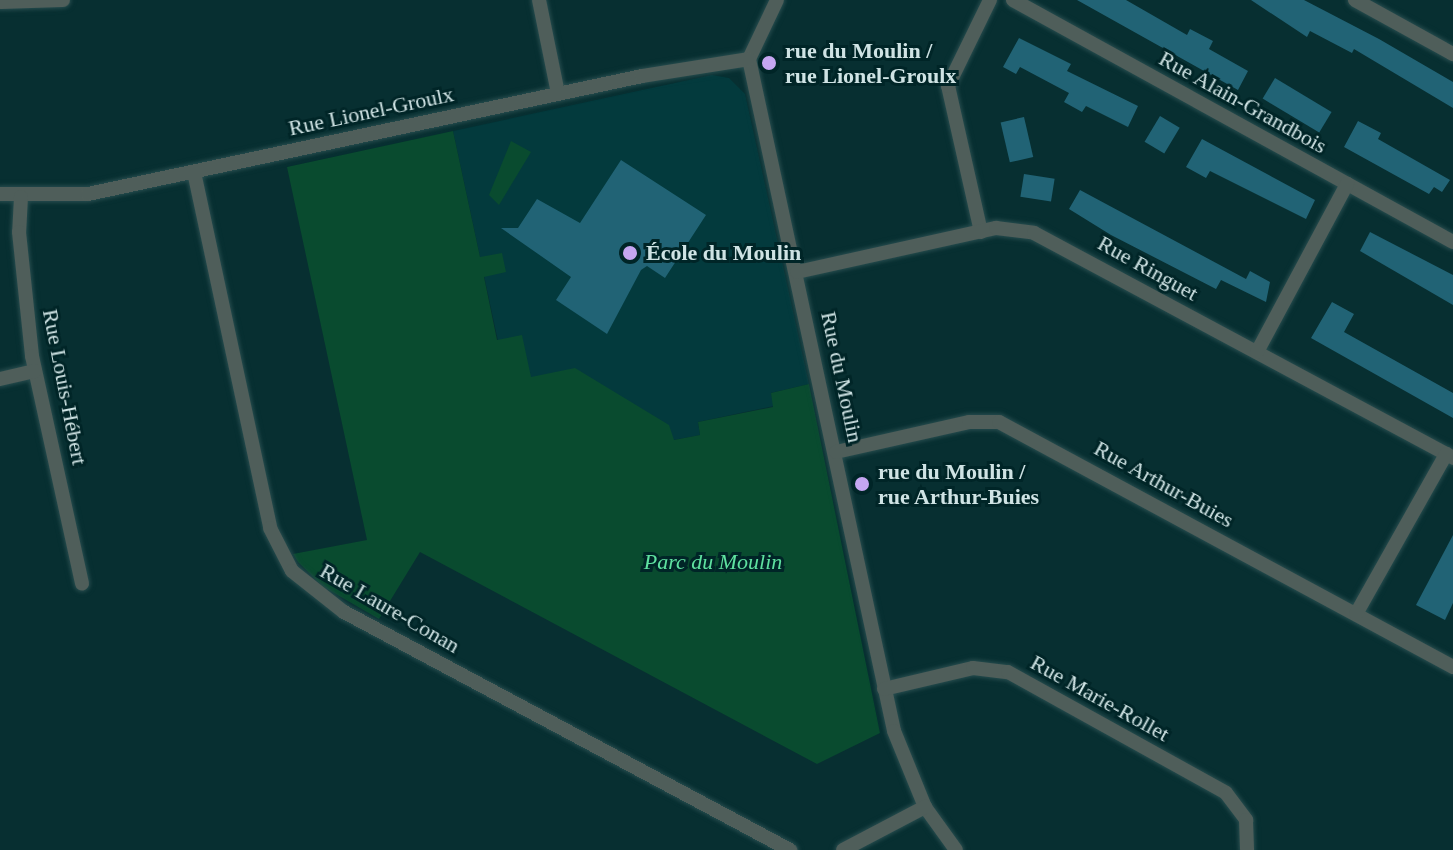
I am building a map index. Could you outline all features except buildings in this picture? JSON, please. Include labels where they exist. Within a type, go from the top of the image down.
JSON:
[{"type":"street","points":[[0,2],[63,0]]},
{"type":"street","points":[[539,0],[558,93]]},
{"type":"street","points":[[749,59],[777,0]]},
{"type":"street","points":[[981,232],[948,86],[990,0]]},
{"type":"street","name":"Rue Alain-Grandbois","points":[[1013,0],[1453,242]]},
{"type":"street","points":[[1355,0],[1453,54]]},
{"type":"street","name":"Rue Lionel-Groulx","points":[[0,194],[21,197],[88,194],[558,93],[749,59]]},
{"type":"street","name":"Rue du Moulin","points":[[749,59],[836,452],[884,689],[902,756],[925,807],[956,850]]},
{"type":"street","name":"Rue Laure-Conan","points":[[194,172],[270,528],[292,571],[344,612],[790,850]]},
{"type":"street","points":[[1257,352],[1347,184]]},
{"type":"street","name":"Rue Louis-Hébert","points":[[21,197],[19,232],[35,371],[82,584]]},
{"type":"street","name":"Rue Ringuet","points":[[797,272],[981,232],[1009,228],[1042,236],[1450,456]]},
{"type":"street","points":[[0,379],[35,371]]},
{"type":"street","name":"Rue Arthur-Buies","points":[[836,452],[969,422],[999,422],[1453,667]]},
{"type":"street","points":[[1356,614],[1450,456]]},
{"type":"street","name":"Rue Marie-Rollet","points":[[884,689],[973,668],[1008,672],[1226,793],[1244,814],[1247,850]]},
{"type":"street","points":[[843,850],[925,807]]},
{"type":"shaded area","name":"École du Moulin","points":[[712,75],[729,78],[745,94],[809,384],[771,393],[774,406],[698,422],[700,435],[674,440],[507,383],[453,131]]},
{"type":"green space","name":"Parc du Moulin","points":[[453,131],[480,257],[502,253],[506,272],[484,277],[497,340],[522,335],[531,377],[575,368],[669,425],[674,440],[700,435],[698,422],[773,407],[771,393],[809,384],[880,733],[817,764],[420,552],[379,619],[322,586],[298,562],[293,554],[367,540],[287,167]]},
{"type":"green space","points":[[511,141],[531,152],[499,205],[489,195]]},
{"type":"place","name":"rue du Moulin / rue Lionel-Groulx","points":[[769,63]]},
{"type":"place","name":"École du Moulin","points":[[630,253]]},
{"type":"place","name":"rue du Moulin / rue Arthur-Buies","points":[[862,484]]}]
